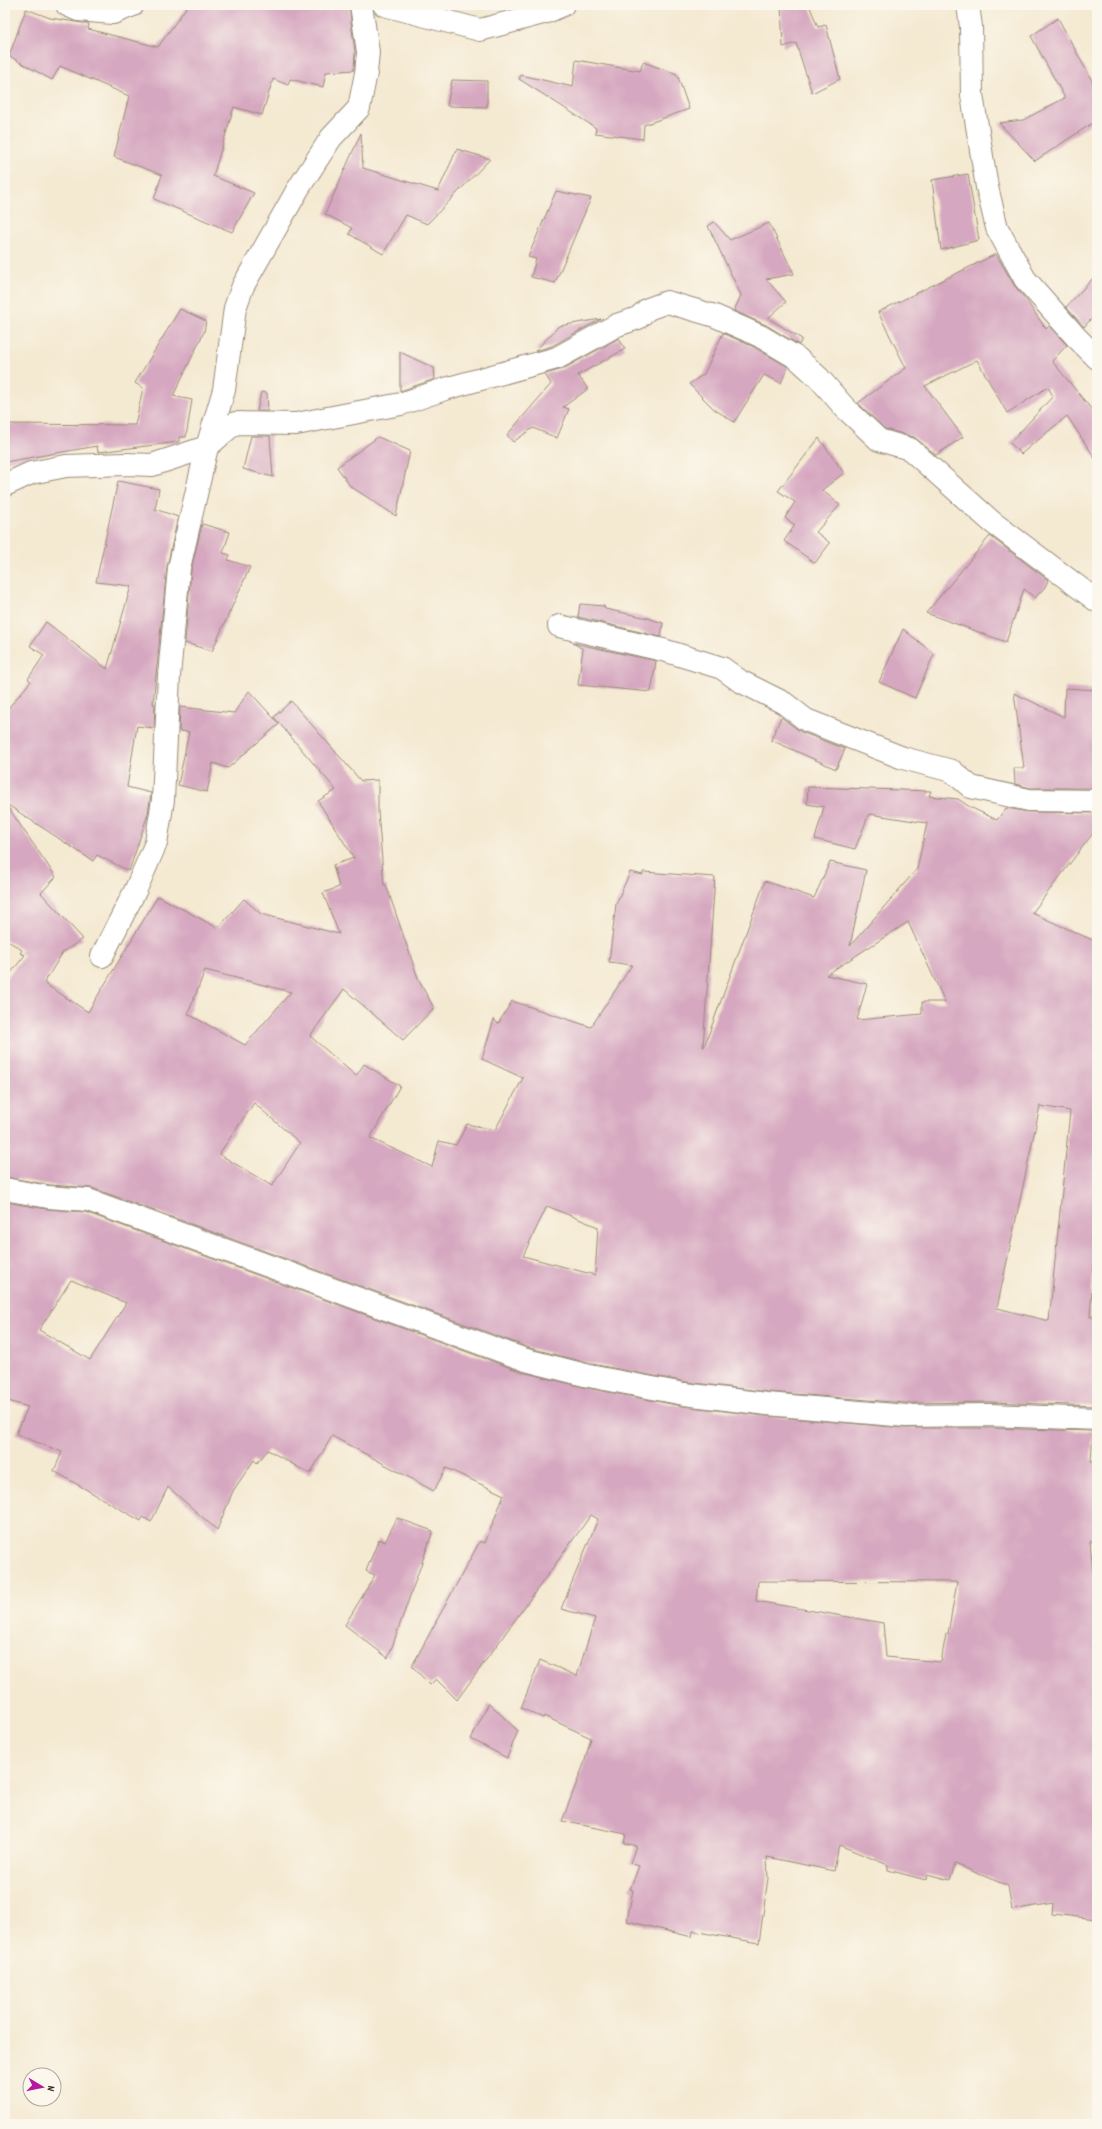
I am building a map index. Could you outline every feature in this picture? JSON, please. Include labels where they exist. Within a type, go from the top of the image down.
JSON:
[{"type":"street","points":[[67,5],[78,10],[113,13],[133,5]]},
{"type":"street","points":[[102,956],[136,889],[156,843],[163,800],[169,676],[179,568],[207,447],[224,390],[235,308],[244,286],[298,189],[331,138],[359,108],[366,73],[368,52],[361,5]]},
{"type":"street","points":[[384,5],[480,30],[533,16],[563,5]]},
{"type":"street","points":[[968,5],[971,27],[972,95],[987,187],[997,228],[1025,279],[1076,337],[1097,358]]},
{"type":"street","points":[[5,485],[30,473],[66,466],[126,464],[152,465],[207,447],[235,423],[296,424],[401,404],[444,389],[557,358],[617,325],[638,318],[648,309],[668,302],[715,316],[760,336],[797,358],[819,378],[845,408],[879,440],[910,449],[992,522],[1097,601]]},
{"type":"street","points":[[559,626],[663,650],[722,668],[740,680],[784,703],[806,720],[903,758],[952,771],[971,787],[1028,800],[1097,801]]},
{"type":"street","points":[[5,1189],[48,1197],[88,1200],[526,1360],[589,1376],[684,1394],[805,1408],[906,1416],[989,1415],[1097,1419]]},
{"type":"building","points":[[188,5],[349,5],[355,52],[354,70],[326,72],[323,87],[290,79],[288,85],[273,79],[262,115],[234,107],[213,176],[254,193],[232,232],[154,199],[162,175],[114,157],[129,96],[60,66],[52,80],[9,56],[26,9],[50,18],[89,24],[88,29],[158,47]]},
{"type":"building","points":[[781,5],[809,5],[818,27],[826,25],[840,79],[812,93],[796,43],[783,47]]},
{"type":"building","points":[[1058,18],[1097,90],[1097,120],[1035,161],[999,123],[1023,120],[1065,98],[1031,36]]},
{"type":"building","points":[[576,60],[640,71],[643,62],[677,74],[689,109],[644,125],[643,139],[595,133],[596,128],[519,79],[521,75],[573,87]]},
{"type":"building","points":[[452,80],[487,81],[487,107],[447,106]]},
{"type":"building","points":[[361,133],[363,168],[438,191],[457,149],[490,159],[427,224],[406,215],[383,254],[349,234],[352,228],[325,214]]},
{"type":"building","points":[[968,174],[979,240],[941,250],[932,180]]},
{"type":"building","points":[[556,191],[591,198],[555,283],[531,277],[536,259],[528,257]]},
{"type":"building","points":[[714,222],[730,240],[769,223],[794,274],[766,279],[786,302],[768,318],[802,339],[799,345],[766,325],[734,311],[741,295],[708,226]]},
{"type":"building","points":[[996,254],[1014,285],[1046,329],[1049,326],[1067,345],[1052,361],[1097,416],[1097,461],[1067,416],[1021,454],[1010,443],[1053,396],[1048,387],[1007,413],[977,360],[925,386],[963,437],[936,455],[914,437],[885,429],[858,403],[906,368],[878,312]]},
{"type":"building","points":[[1097,274],[1097,312],[1084,327],[1066,307]]},
{"type":"building","points":[[180,309],[206,321],[204,332],[173,396],[192,400],[186,437],[179,437],[179,442],[98,452],[97,446],[5,462],[5,424],[135,425],[143,388],[135,383]]},
{"type":"building","points":[[601,319],[552,346],[535,351],[559,326]]},
{"type":"building","points":[[723,333],[754,347],[788,367],[781,383],[764,375],[734,422],[714,409],[689,384],[704,374]]},
{"type":"building","points":[[619,338],[625,349],[578,375],[588,389],[563,407],[569,409],[557,438],[533,428],[513,442],[507,435],[551,384],[545,374],[563,369]]},
{"type":"building","points":[[400,352],[434,368],[435,379],[400,391]]},
{"type":"building","points":[[261,392],[267,393],[268,411],[257,411]]},
{"type":"building","points":[[251,436],[270,436],[273,477],[243,469]]},
{"type":"building","points":[[378,437],[410,451],[396,516],[350,486],[337,467]]},
{"type":"building","points":[[819,438],[844,473],[822,490],[840,505],[816,532],[830,543],[815,563],[784,541],[795,525],[785,518],[795,502],[778,491]]},
{"type":"building","points":[[118,481],[159,489],[155,509],[178,517],[167,567],[153,704],[155,704],[154,728],[137,726],[127,787],[151,793],[148,814],[129,871],[97,855],[93,861],[5,803],[5,712],[31,681],[28,679],[44,655],[30,646],[46,622],[107,669],[131,586],[96,582]]},
{"type":"building","points":[[202,524],[230,532],[223,553],[230,555],[228,560],[250,567],[212,651],[185,643],[191,570]]},
{"type":"building","points":[[990,536],[1048,580],[1045,587],[1035,598],[1024,589],[1006,642],[926,613]]},
{"type":"building","points":[[580,604],[604,606],[605,609],[648,618],[663,623],[661,637],[578,617]]},
{"type":"building","points":[[903,629],[934,654],[915,698],[879,682]]},
{"type":"building","points":[[573,643],[656,661],[651,692],[578,685],[583,649]]},
{"type":"building","points":[[1065,688],[1097,690],[1097,788],[1030,788],[1015,784],[1014,768],[1024,768],[1014,693],[1064,717]]},
{"type":"building","points":[[249,691],[279,724],[228,768],[213,763],[207,792],[178,785],[189,732],[179,731],[180,707],[234,713]]},
{"type":"building","points":[[291,701],[361,781],[378,780],[378,812],[384,885],[386,885],[419,981],[434,1008],[403,1040],[344,989],[310,1036],[356,1076],[364,1064],[400,1086],[370,1138],[432,1167],[439,1141],[456,1145],[467,1124],[495,1130],[523,1078],[482,1059],[494,1019],[498,1024],[512,1001],[591,1027],[632,965],[609,962],[616,904],[630,872],[643,875],[643,872],[715,877],[704,1047],[765,881],[814,898],[830,862],[866,870],[850,946],[917,869],[927,823],[869,814],[855,849],[815,839],[824,807],[807,804],[808,787],[931,791],[929,796],[958,799],[970,807],[997,820],[1006,808],[1029,812],[1097,813],[1097,828],[1032,913],[1097,942],[1097,1224],[1090,1317],[1097,1317],[1097,1390],[1095,1390],[1095,1406],[989,1402],[906,1403],[768,1392],[686,1382],[592,1364],[530,1348],[92,1188],[50,1185],[5,1177],[5,980],[25,955],[20,953],[22,950],[5,939],[5,803],[56,877],[41,893],[83,939],[63,952],[44,983],[88,1012],[158,896],[218,928],[244,899],[261,914],[339,934],[323,893],[339,887],[333,865],[354,858],[318,801],[336,790],[274,717]],"holes":[[[908,922],[945,1002],[922,1002],[922,1014],[857,1020],[867,984],[826,975]],[[205,970],[291,992],[245,1045],[188,1014]],[[254,1103],[300,1143],[272,1186],[219,1154]],[[1040,1106],[1070,1111],[1049,1321],[997,1308]],[[547,1206],[598,1227],[595,1275],[523,1256]]]},
{"type":"building","points":[[781,717],[801,732],[845,749],[836,769],[771,740]]},
{"type":"building","points":[[5,1202],[47,1209],[85,1212],[522,1372],[587,1388],[682,1406],[766,1416],[905,1428],[989,1428],[1093,1431],[1091,1461],[1097,1461],[1097,1541],[1090,1541],[1097,1615],[1097,1919],[1052,1914],[1053,1903],[1012,1910],[1008,1886],[955,1864],[950,1880],[927,1874],[926,1880],[888,1870],[888,1865],[839,1845],[834,1871],[767,1857],[768,1878],[759,1943],[693,1931],[692,1937],[627,1921],[633,1890],[630,1889],[639,1866],[630,1863],[636,1846],[624,1843],[626,1834],[562,1821],[584,1764],[591,1738],[544,1716],[543,1718],[521,1708],[540,1660],[577,1676],[595,1618],[561,1609],[598,1519],[591,1515],[457,1700],[436,1679],[430,1685],[412,1666],[480,1541],[485,1543],[504,1495],[446,1468],[434,1491],[332,1436],[310,1474],[268,1450],[257,1463],[254,1460],[233,1491],[217,1530],[168,1487],[151,1522],[143,1517],[141,1521],[54,1471],[62,1452],[16,1434],[28,1407],[5,1400]],"holes":[[[71,1280],[126,1303],[90,1360],[39,1330]],[[758,1581],[957,1582],[948,1634],[946,1634],[941,1662],[886,1657],[883,1623],[756,1601]]]},
{"type":"building","points":[[397,1518],[433,1531],[388,1658],[345,1625],[375,1575],[366,1571],[379,1539],[385,1542]]},
{"type":"building","points":[[489,1703],[518,1731],[507,1758],[471,1739]]}]
